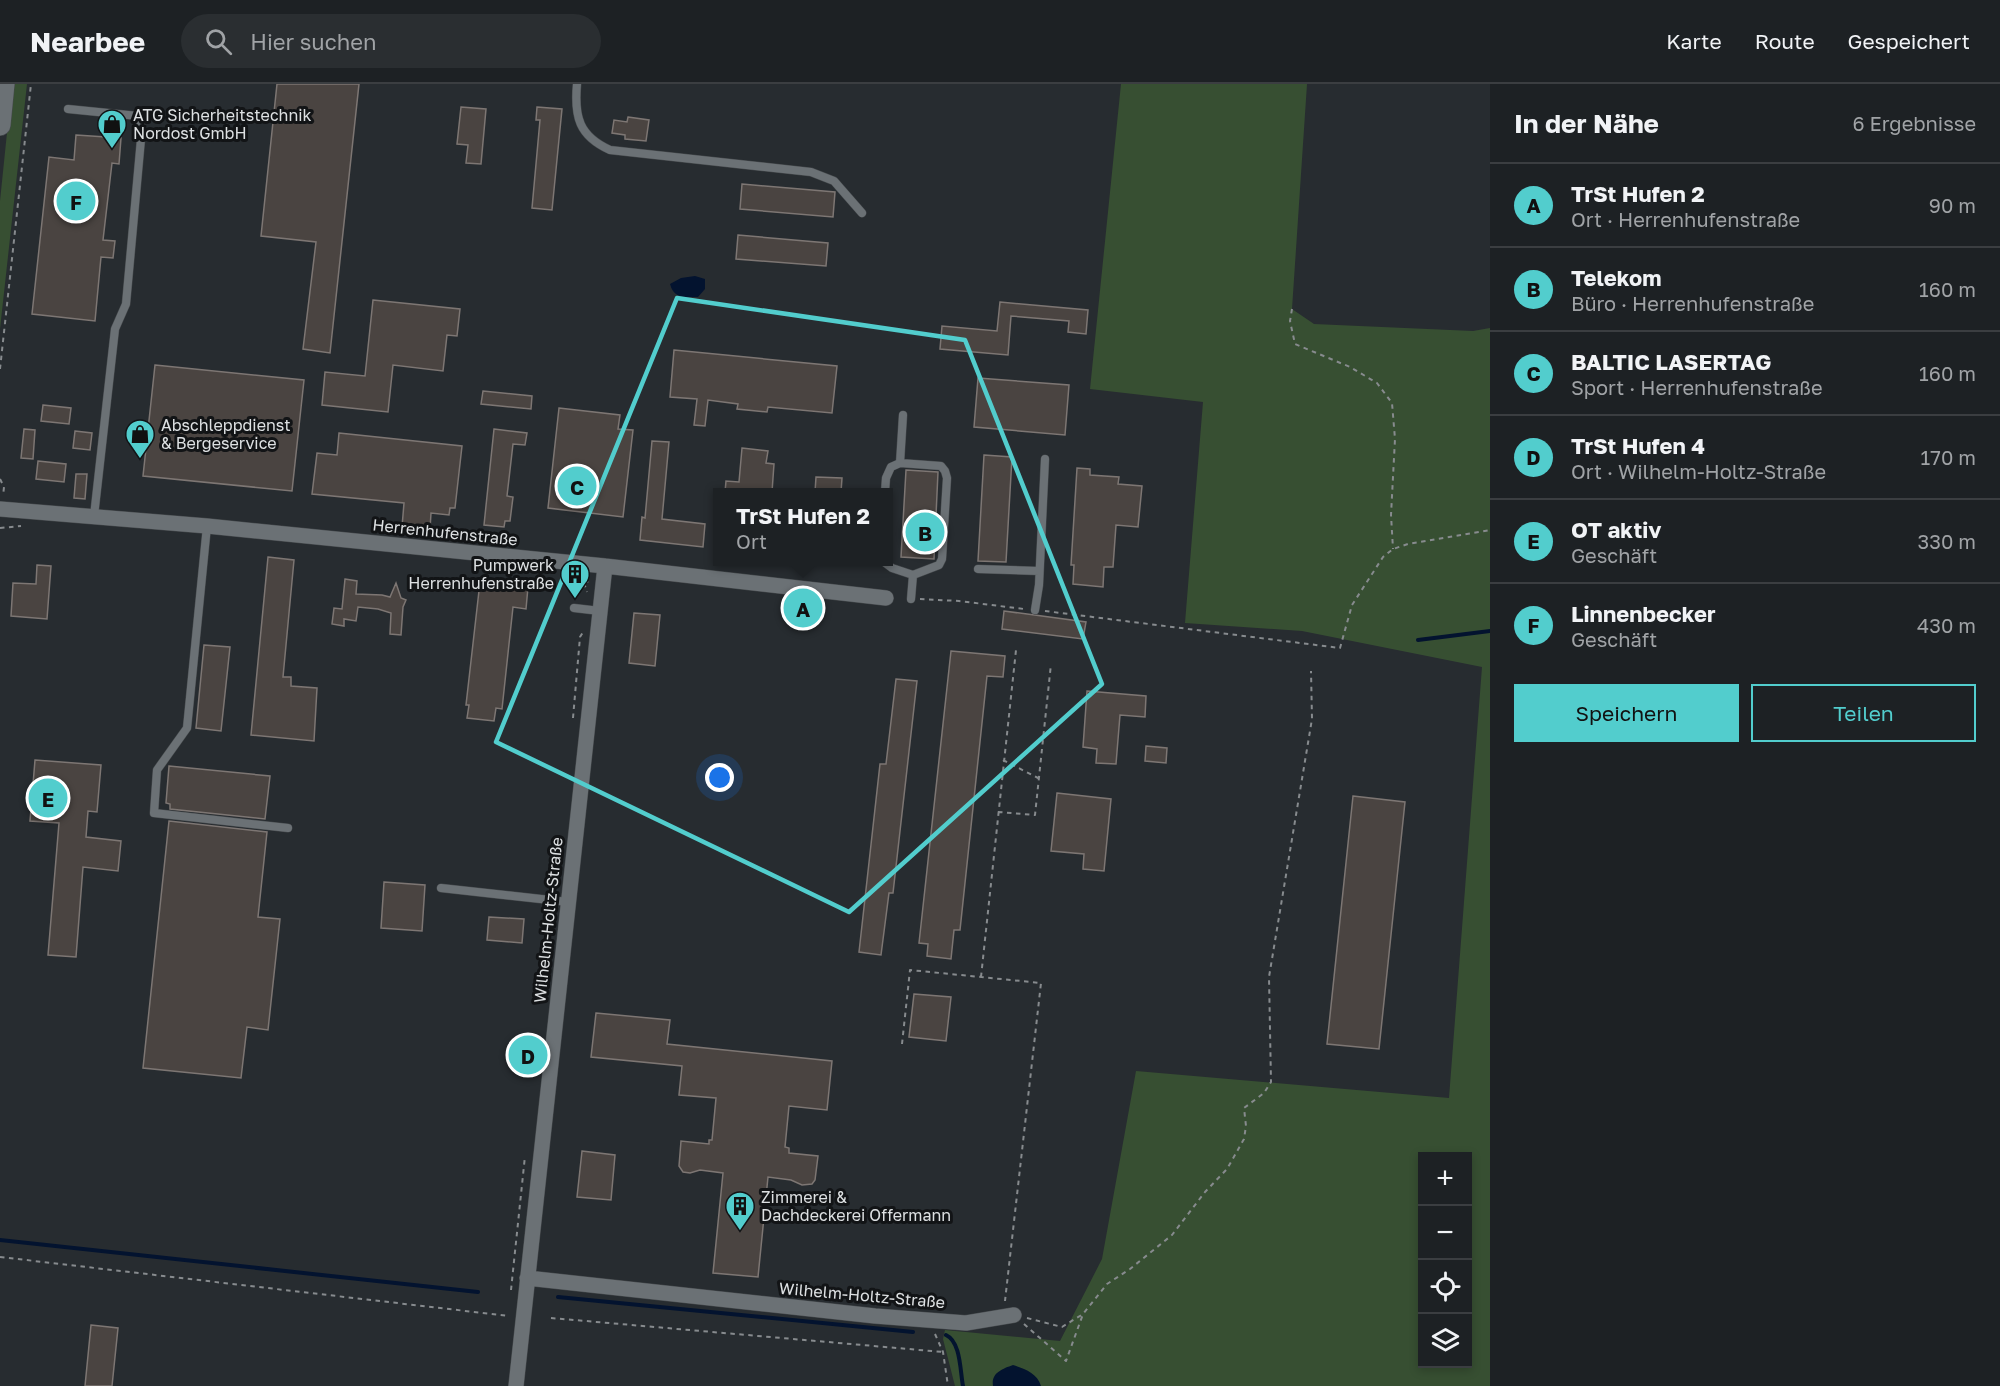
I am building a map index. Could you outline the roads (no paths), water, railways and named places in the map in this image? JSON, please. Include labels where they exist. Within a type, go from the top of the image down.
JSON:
[{"type":"main road","points":[[0,125],[4,84]]},
{"type":"street","name":"Herrenhufenstraße","points":[[0,509],[207,526],[605,566],[886,598]]},
{"type":"street","name":"Wilhelm-Holtz-Straße","points":[[516,1386],[605,566]]},
{"type":"street","name":"Wilhelm-Holtz-Straße","points":[[527,1278],[966,1323],[1014,1315]]},
{"type":"lane","points":[[577,84],[578,117],[584,132],[594,143],[610,150],[811,172],[834,181],[862,213]]},
{"type":"lane","points":[[68,109],[138,116],[142,128],[126,304],[115,330],[94,516]]},
{"type":"lane","points":[[900,464],[903,415]]},
{"type":"lane","points":[[1035,610],[1040,571],[1045,459]]},
{"type":"lane","points":[[885,488],[886,478],[891,467],[900,464],[940,466],[947,478],[942,559],[939,565],[913,575],[890,566]]},
{"type":"lane","points":[[207,526],[187,728],[157,770],[154,813],[288,828]]},
{"type":"lane","points":[[978,569],[1040,571]]},
{"type":"lane","points":[[911,599],[913,575]]},
{"type":"lane","points":[[574,608],[600,612]]},
{"type":"lane","points":[[441,888],[568,902]]},
{"type":"water","points":[[695,276],[705,279],[705,289],[698,297],[680,296],[672,289],[670,284],[681,278]]},
{"type":"water","points":[[1013,1365],[1034,1375],[1041,1386],[993,1386],[996,1375]]},
{"type":"waterway","points":[[1418,640],[1490,631]]},
{"type":"waterway","points":[[0,1240],[478,1292]]},
{"type":"waterway","points":[[558,1297],[913,1332]]},
{"type":"waterway","points":[[946,1335],[955,1344],[963,1386]]},
{"type":"place","name":"ATG Sicherheitstechnik Nordost GmbH","points":[[112,150]]},
{"type":"place","name":"Linnenbecker","points":[[76,201]]},
{"type":"place","name":"Abschleppdienst & Bergeservice","points":[[140,460]]},
{"type":"place","name":"BALTIC LASERTAG","points":[[577,486]]},
{"type":"place","name":"Telekom","points":[[925,532]]},
{"type":"place","name":"Pumpwerk Herrenhufenstraße","points":[[575,600]]},
{"type":"place","name":"TrSt Hufen 2","points":[[803,608]]},
{"type":"place","name":"OT aktiv","points":[[48,798]]},
{"type":"place","name":"TrSt Hufen 4","points":[[528,1055]]},
{"type":"place","name":"Zimmerei & Dachdeckerei Offermann","points":[[740,1232]]}]
